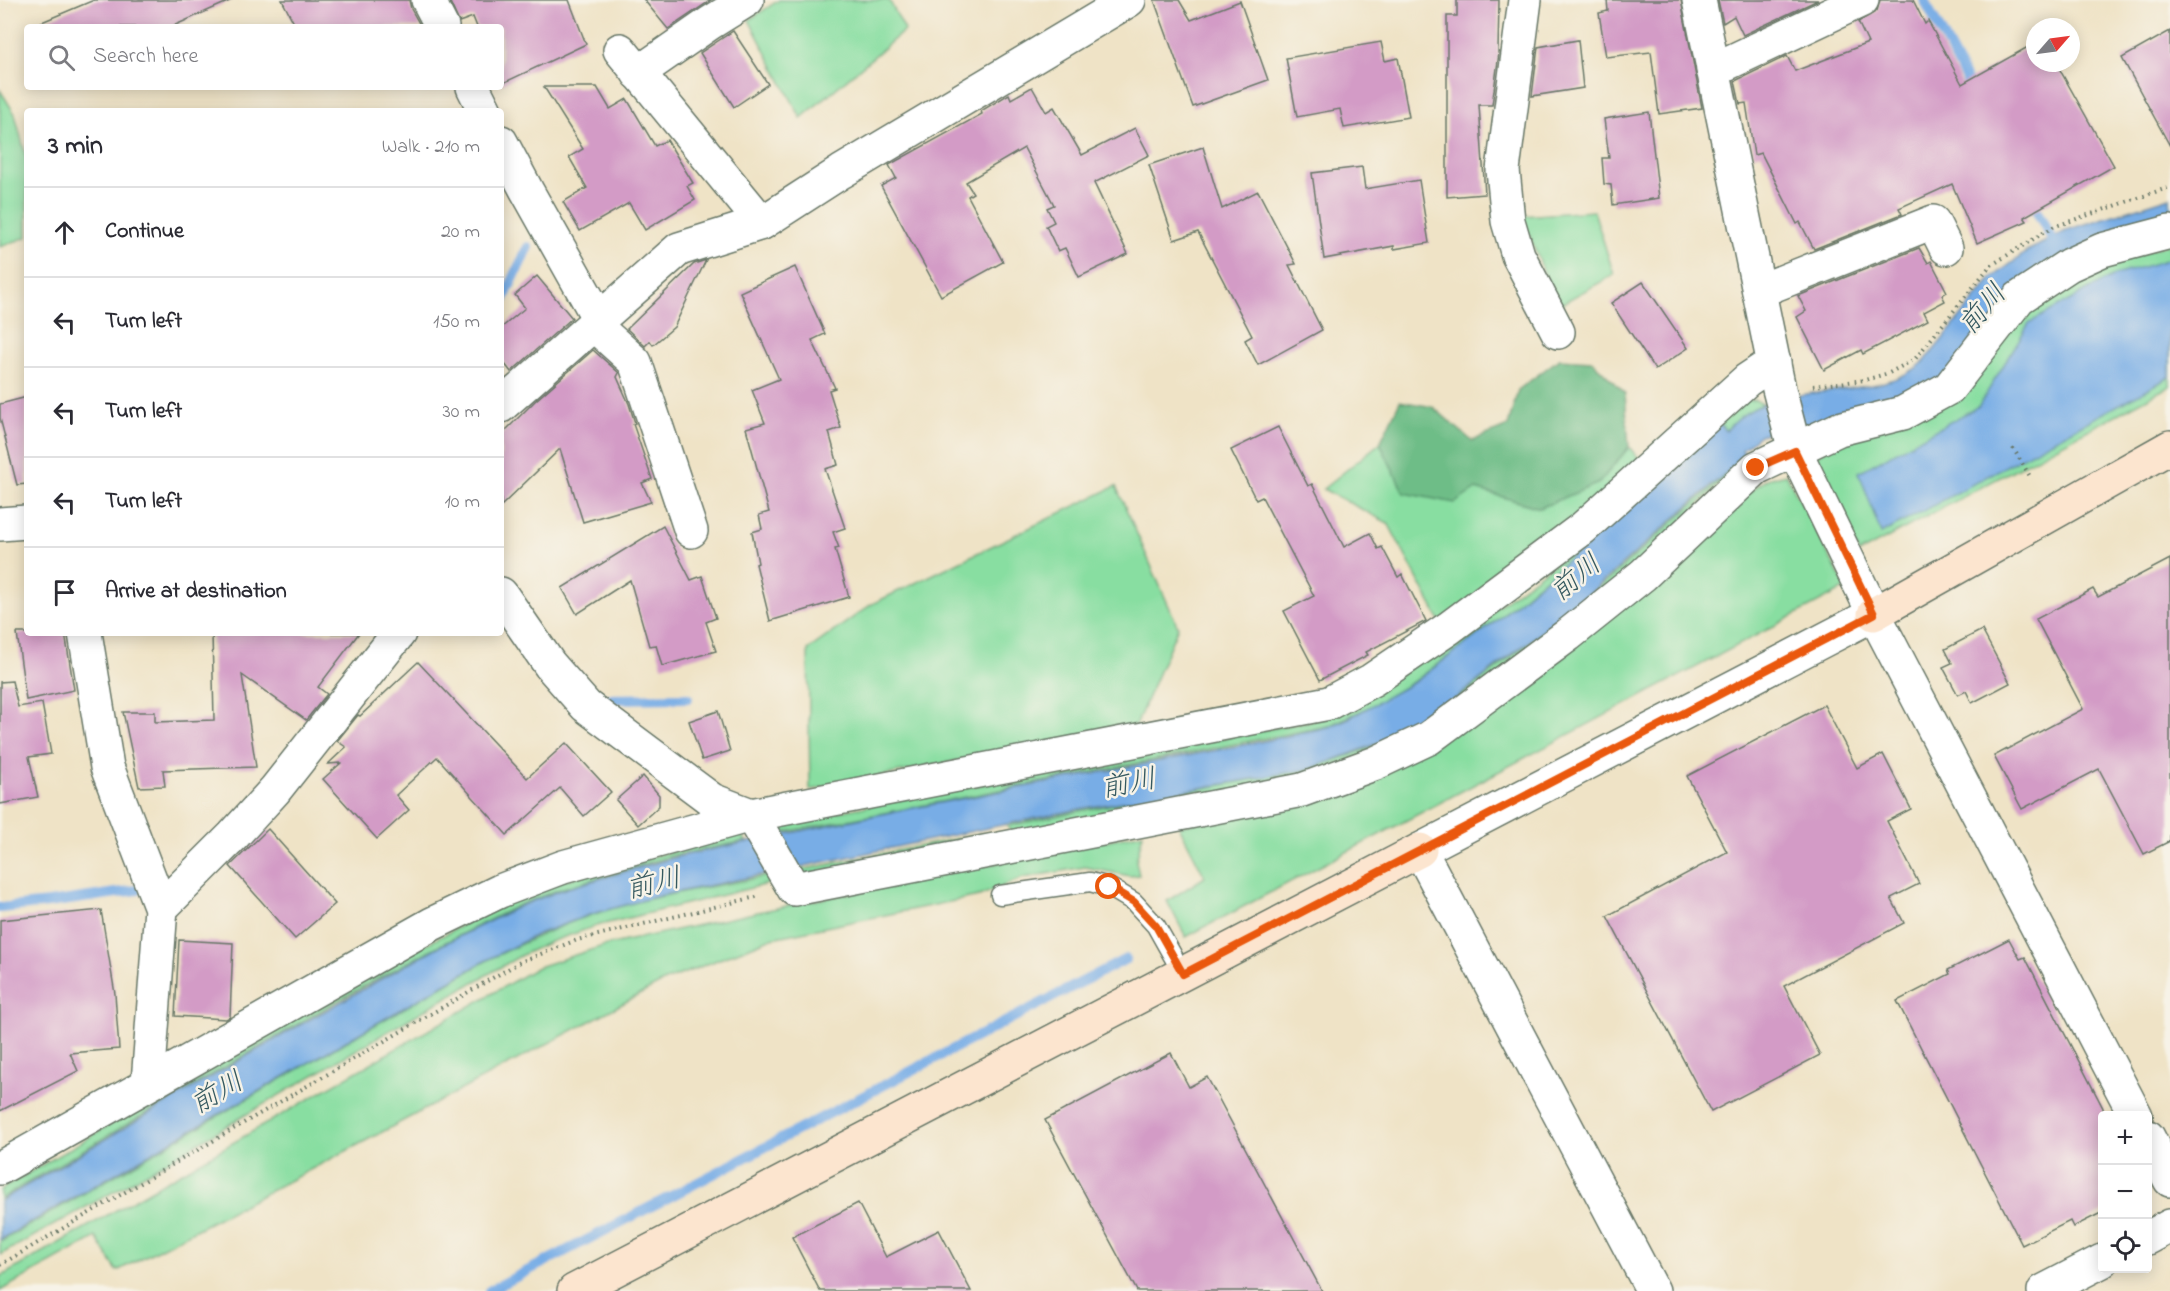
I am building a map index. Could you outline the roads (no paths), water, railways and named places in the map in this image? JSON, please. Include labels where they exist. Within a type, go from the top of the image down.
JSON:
[{"type":"street","points":[[428,0],[440,24]]},
{"type":"street","points":[[504,403],[679,249],[762,223],[842,172],[1129,0]]},
{"type":"street","points":[[1525,0],[1503,171],[1508,221],[1518,255],[1558,332]]},
{"type":"street","points":[[1699,0],[1778,383],[1792,440],[1874,614],[2133,1111]]},
{"type":"street","points":[[1713,70],[1862,0]]},
{"type":"street","points":[[732,4],[629,61],[762,223]]},
{"type":"street","points":[[474,90],[484,108]]},
{"type":"street","points":[[504,147],[596,322],[635,362],[692,531]]},
{"type":"street","points":[[1759,291],[1933,222],[1946,248]]},
{"type":"street","points":[[504,598],[550,665],[586,706],[712,800],[757,826],[790,881],[1302,790],[1376,763],[1429,738],[1568,635],[1644,575],[1756,468],[1792,440],[1903,413],[1949,388],[2019,298],[2069,265],[2102,250],[2170,232]]},
{"type":"street","points":[[0,1168],[432,924],[500,891],[563,867],[1329,703],[1372,680],[1449,628],[1583,528],[1747,381],[1778,383]]},
{"type":"street","points":[[574,1291],[1874,614],[2170,447]]},
{"type":"street","points":[[0,524],[24,522]]},
{"type":"street","points":[[85,636],[107,767],[161,908],[148,1083]]},
{"type":"street","points":[[161,908],[275,790],[397,636]]},
{"type":"street","points":[[1420,850],[1653,1291]]},
{"type":"street","points":[[2152,1145],[2170,1180]]},
{"type":"street","points":[[2152,1236],[2170,1226]]},
{"type":"street","points":[[2044,1291],[2098,1264]]},
{"type":"lane","points":[[1000,895],[1090,882],[1109,887],[1134,902],[1156,926],[1183,974]]},
{"type":"water","name":"前川","points":[[2170,197],[2170,221],[2091,244],[1942,379],[1884,406],[1760,435],[1742,450],[1746,455],[1581,601],[1425,722],[1310,769],[1085,808],[659,896],[592,914],[538,934],[485,961],[0,1240],[0,1201],[298,1026],[436,948],[520,906],[564,889],[676,857],[882,814],[1259,742],[1328,727],[1349,718],[1416,681],[1491,625],[1610,524],[1718,422],[1726,431],[1745,413],[1769,402],[1879,384],[1904,375],[1925,361],[1992,278],[2029,250],[2070,229]]},
{"type":"water","points":[[2170,259],[2170,377],[1881,534],[1859,472],[1979,406],[2029,323],[2115,275]]},
{"type":"waterway","points":[[1924,0],[1973,92]]},
{"type":"waterway","points":[[2030,199],[2057,248]]},
{"type":"waterway","points":[[504,299],[528,247]]},
{"type":"waterway","points":[[603,699],[688,698]]},
{"type":"waterway","points":[[0,908],[137,890]]},
{"type":"waterway","points":[[489,1291],[1126,959]]}]
